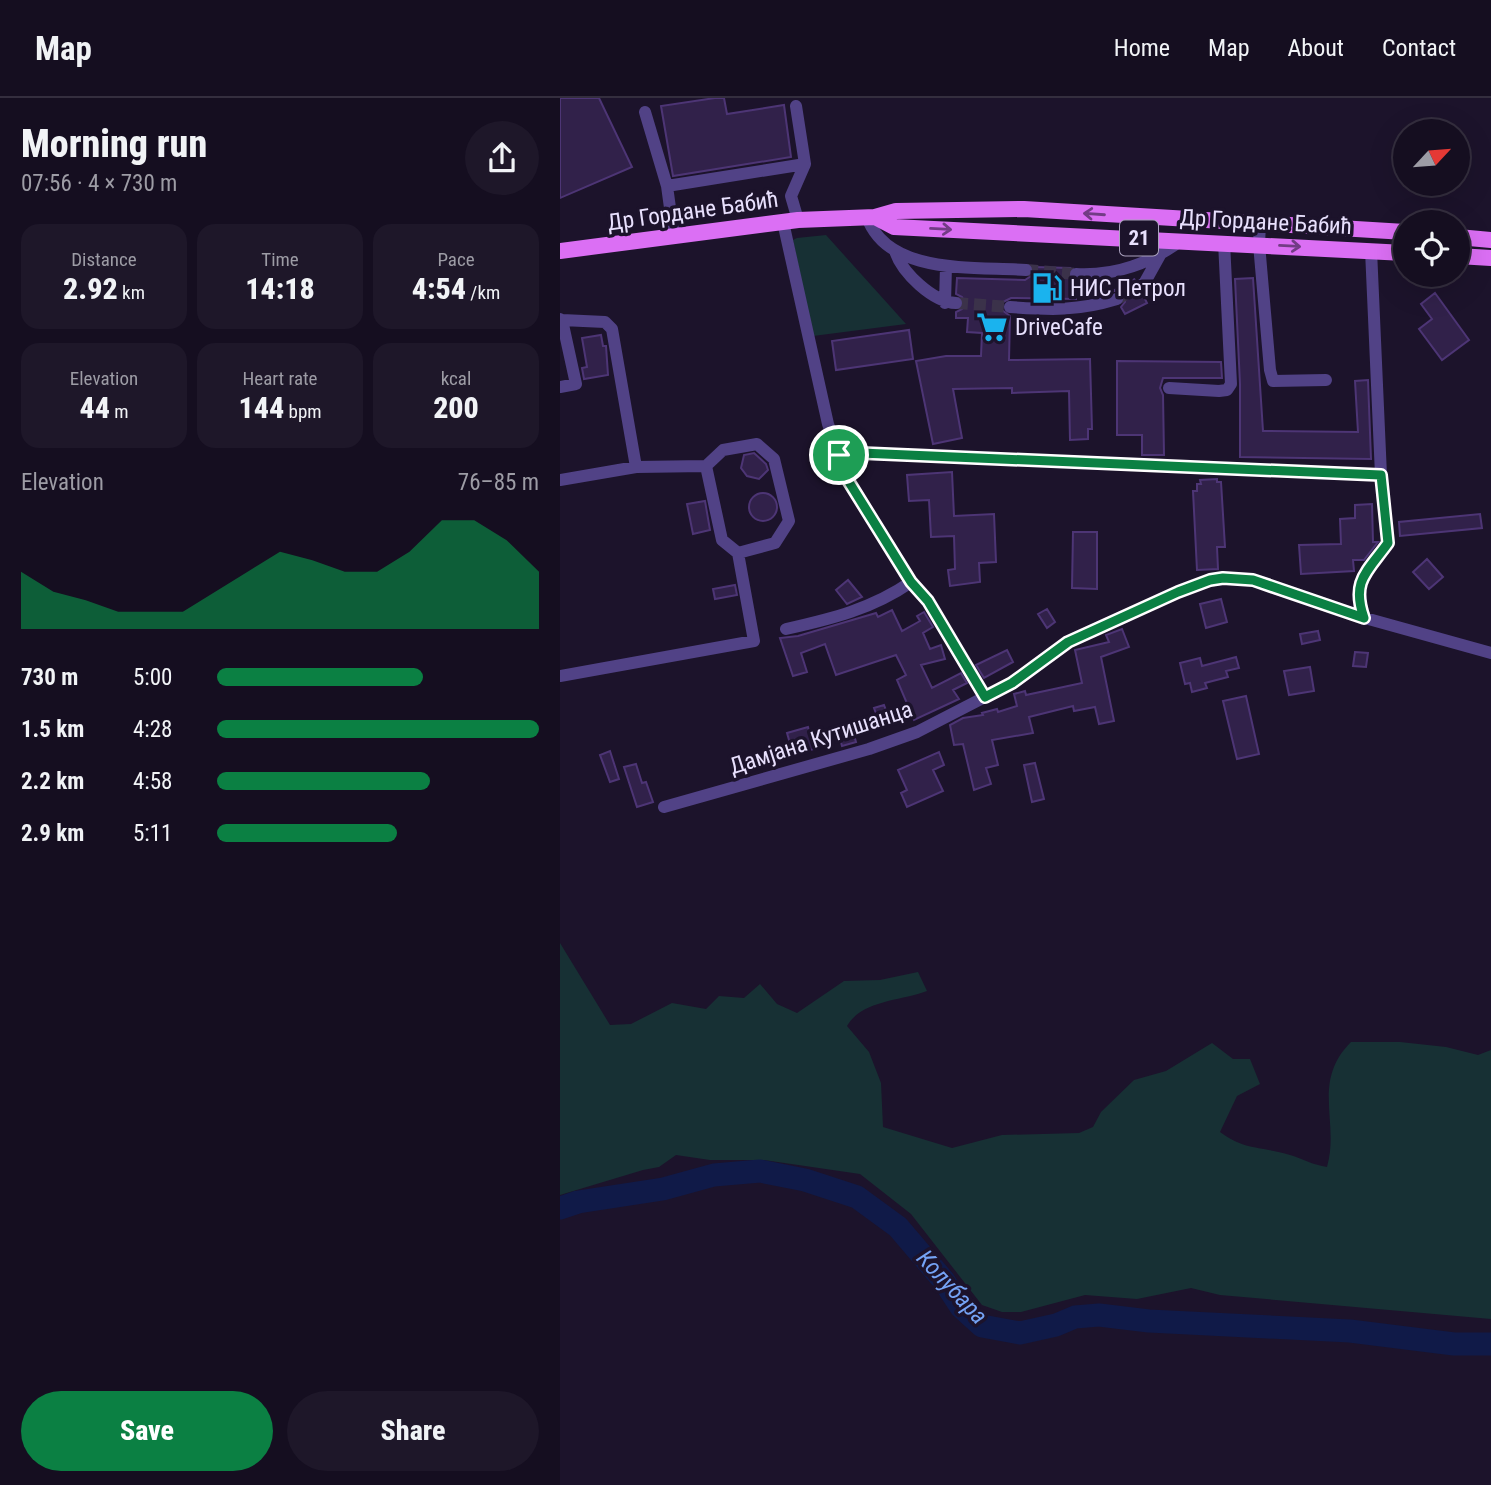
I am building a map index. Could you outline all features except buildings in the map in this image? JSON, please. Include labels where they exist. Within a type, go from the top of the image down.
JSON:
[{"type":"main road","name":"Др Гордане Бабић","points":[[560,251],[790,221],[871,217],[896,211],[1024,209],[1393,231]]},
{"type":"main road","name":"Др Гордане Бабић","points":[[871,217],[894,227],[1393,252]]},
{"type":"main road","points":[[1470,238],[1491,240]]},
{"type":"main road","points":[[1470,257],[1491,258]]},
{"type":"street","points":[[796,106],[805,164],[791,196],[790,221],[828,424],[849,482],[911,582],[928,601],[985,697]]},
{"type":"street","points":[[645,112],[667,186],[674,237]]},
{"type":"street","points":[[667,186],[805,164]]},
{"type":"street","points":[[871,217],[871,228],[895,251],[909,258],[946,266],[1026,270]]},
{"type":"street","points":[[1260,224],[1259,244],[1273,381],[1325,380]]},
{"type":"street","points":[[1076,274],[1118,272],[1160,256],[1182,240]]},
{"type":"street","points":[[1169,388],[1219,391],[1227,390],[1231,384],[1224,242]]},
{"type":"street","points":[[1364,618],[1358,601],[1360,581],[1388,543],[1381,475],[1371,250]]},
{"type":"street","points":[[895,251],[899,265],[909,276],[951,303],[946,266]]},
{"type":"street","points":[[1139,287],[1145,282],[1160,256]]},
{"type":"street","points":[[1010,307],[1066,310],[1095,306],[1117,299]]},
{"type":"street","points":[[560,387],[576,384],[561,319],[605,322],[612,329],[636,467]]},
{"type":"street","points":[[560,480],[636,467],[706,466],[723,450],[757,444],[775,459],[789,521],[775,543],[738,553]]},
{"type":"street","points":[[839,455],[861,453],[1381,475]]},
{"type":"street","points":[[560,676],[754,641],[738,553],[722,540],[706,466]]},
{"type":"street","name":"Дамјана Кутишанца","points":[[664,807],[869,749],[917,732],[1012,683],[1068,642],[1210,580],[1253,580],[1364,618],[1491,653]]},
{"type":"street","points":[[786,629],[853,612],[884,599],[911,582]]},
{"type":"green space","points":[[826,235],[906,324],[813,336],[793,240]]},
{"type":"green space","points":[[560,943],[610,1025],[631,1024],[672,1003],[706,1009],[719,996],[744,998],[760,984],[777,1004],[797,1013],[844,981],[880,980],[918,972],[927,991],[872,1006],[854,1017],[847,1026],[869,1052],[881,1083],[883,1127],[952,1148],[1002,1135],[1079,1133],[1093,1127],[1101,1112],[1134,1080],[1166,1071],[1212,1043],[1233,1059],[1250,1059],[1260,1084],[1237,1096],[1220,1132],[1246,1145],[1280,1152],[1327,1167],[1331,1134],[1329,1087],[1339,1057],[1351,1042],[1400,1042],[1446,1047],[1478,1055],[1491,1050],[1491,1319],[1220,1295],[1191,1288],[1137,1299],[1085,1295],[1021,1312],[1002,1312],[982,1305],[911,1214],[860,1174],[764,1160],[710,1160],[676,1155],[659,1167],[560,1195]]},
{"type":"waterway","name":"Колубара","points":[[560,1208],[578,1202],[663,1189],[714,1175],[760,1171],[805,1180],[857,1197],[898,1227],[944,1281],[961,1307],[982,1326],[1020,1333],[1056,1325],[1075,1317],[1099,1315],[1149,1321],[1350,1331],[1454,1344],[1491,1344]]},
{"type":"tunnel","points":[[1026,270],[1076,274]]},
{"type":"tunnel","points":[[1117,299],[1139,287]]},
{"type":"tunnel","points":[[956,303],[1010,307]]},
{"type":"place","name":"НИС Петрол","points":[[1047,288]]},
{"type":"place","name":"DriveCafe","points":[[992,327]]},
{"type":"route","points":[[861,453],[1381,475],[1388,543],[1360,581],[1358,601],[1364,618],[1253,580],[1210,580],[1068,642],[1012,683],[985,697],[928,601],[911,582],[849,482],[839,455],[861,453]]}]
